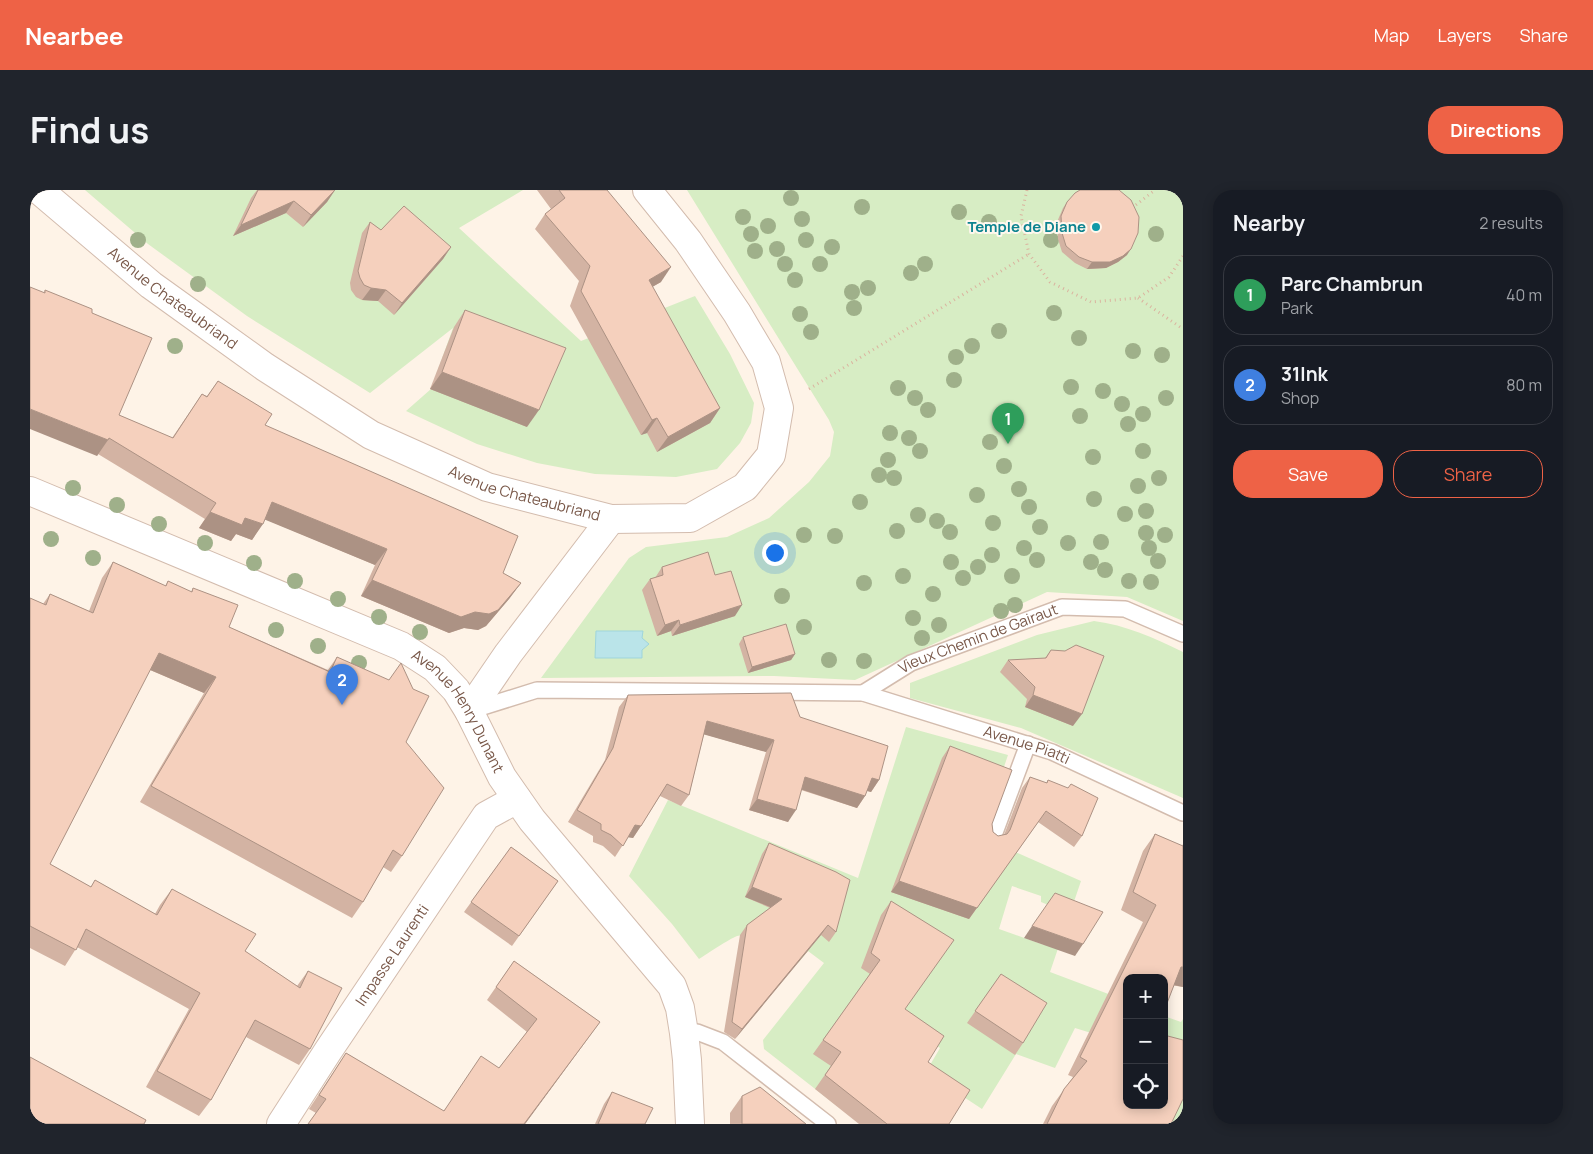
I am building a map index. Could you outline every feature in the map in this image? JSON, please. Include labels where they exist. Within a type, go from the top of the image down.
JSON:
[{"type":"street","name":"Avenue Chateaubriand","points":[[39,190],[151,285],[265,367],[371,436],[486,487],[611,519],[690,518],[745,487],[772,455],[779,408],[766,362],[737,313],[688,241],[648,190]]},
{"type":"street","name":"Avenue Henry Dunant","points":[[30,492],[401,646],[435,668],[456,690],[469,711],[502,778],[532,820],[672,986],[680,1008],[688,1060],[690,1124]]},
{"type":"street","points":[[469,711],[508,654],[611,519]]},
{"type":"street","name":"Impasse Laurenti","points":[[281,1124],[486,816],[517,799]]},
{"type":"lane","name":"Vieux Chemin de Gairaut","points":[[863,693],[911,663],[1062,606],[1125,609],[1183,634]]},
{"type":"lane","name":"Avenue Piatti","points":[[469,711],[537,690],[863,693],[1052,752],[1183,813]]},
{"type":"lane","points":[[992,838],[1028,744]]},
{"type":"lane","points":[[684,1033],[697,1032],[724,1042],[828,1124]]},
{"type":"path","points":[[1027,190],[1021,216],[1029,254],[1050,282],[1091,302],[1138,298],[1170,277],[1183,256]]},
{"type":"path","points":[[1126,212],[1155,190]]},
{"type":"path","points":[[815,385],[1029,254]]},
{"type":"path","points":[[1138,298],[1183,330]]},
{"type":"green space","points":[[85,190],[523,190],[459,228],[581,341],[695,296],[730,354],[754,403],[751,423],[740,443],[717,469],[676,477],[595,474],[537,463],[477,444],[406,411],[431,389],[453,328],[370,393],[247,316],[148,244]]},
{"type":"green space","points":[[687,190],[1183,190],[1183,621],[1127,597],[1047,592],[855,680],[774,676],[541,678],[629,558],[646,547],[727,537],[769,518],[809,482],[830,456],[834,432],[829,420]]},
{"type":"green space","points":[[1094,621],[1129,629],[1183,652],[1183,798],[1021,728],[910,698],[910,683],[1037,635]]},
{"type":"green space","points":[[906,727],[1008,755],[978,844],[995,843],[1081,881],[1050,972],[1123,999],[1123,1043],[1075,1028],[1055,1068],[1016,1054],[982,1109],[941,1082],[930,1065],[940,1048],[898,1020],[837,1106],[764,1049],[763,1040],[824,963],[808,951],[798,963],[769,944],[744,935],[733,938],[699,959],[672,924],[629,876],[668,800],[858,878]],"holes":[[[1012,886],[1041,896],[1041,902],[1058,909],[1044,945],[999,929]]]},
{"type":"green space","points":[[1168,1017],[1181,1022],[1183,1019],[1183,1061],[1168,1057]]},
{"type":"green space","points":[[1183,1091],[1183,1124],[1167,1124]]},
{"type":"water","points":[[596,631],[643,631],[642,638],[649,644],[642,650],[642,658],[595,658]]},
{"type":"building","points":[[258,190],[335,190],[311,215],[294,201],[241,225]]},
{"type":"building","points":[[559,190],[607,190],[671,267],[649,280],[720,408],[668,437],[657,418],[652,420],[581,291],[590,266],[545,214],[565,198]]},
{"type":"building","name":"Temple de Diane","points":[[1080,190],[1119,190],[1131,200],[1139,217],[1138,233],[1131,249],[1123,256],[1110,262],[1092,262],[1079,257],[1066,246],[1062,233],[1061,216],[1067,202]]},
{"type":"building","points":[[404,206],[451,247],[402,303],[386,290],[364,285],[358,271],[370,222],[381,230]]},
{"type":"building","points":[[30,287],[45,293],[45,290],[92,309],[92,313],[152,338],[119,415],[173,438],[202,394],[207,397],[218,381],[272,414],[265,425],[518,536],[503,573],[521,583],[498,610],[489,614],[475,612],[461,617],[372,580],[387,549],[272,502],[263,524],[245,518],[242,525],[210,512],[216,503],[109,438],[108,440],[30,409]]},
{"type":"building","points":[[465,310],[566,348],[539,410],[442,372]]},
{"type":"building","points":[[708,552],[715,575],[731,571],[742,605],[680,625],[679,620],[665,625],[650,579],[663,575],[662,567]]},
{"type":"building","points":[[113,562],[166,586],[168,581],[192,592],[193,588],[238,605],[229,627],[330,672],[337,657],[389,680],[401,663],[413,689],[429,696],[406,742],[444,788],[402,856],[393,850],[363,902],[151,786],[216,677],[159,653],[50,864],[91,887],[95,880],[157,915],[172,889],[256,934],[245,951],[300,988],[308,971],[342,988],[310,1049],[255,1020],[211,1100],[157,1071],[200,993],[86,929],[76,950],[30,926],[30,598],[46,605],[50,594],[93,613]]},
{"type":"building","points":[[786,624],[795,654],[752,667],[743,637]]},
{"type":"building","points":[[1076,645],[1104,656],[1082,714],[1033,695],[1035,687],[1008,660],[1046,658],[1051,650],[1065,651]]},
{"type":"building","points":[[791,693],[800,717],[888,746],[879,780],[872,778],[865,796],[805,777],[796,810],[757,799],[774,740],[707,721],[689,795],[667,784],[641,826],[635,825],[623,846],[611,835],[601,830],[601,824],[577,810],[613,748],[628,695]]},
{"type":"building","points":[[950,746],[1012,770],[992,824],[993,832],[998,836],[1007,834],[1010,830],[1030,777],[1047,783],[1048,780],[1068,788],[1071,784],[1098,798],[1082,836],[1046,811],[977,908],[899,881]]},
{"type":"building","points":[[1155,834],[1183,846],[1183,967],[1181,967],[1168,1001],[1168,974],[1123,974],[1123,1109],[1168,1109],[1168,1036],[1183,1040],[1183,1099],[1171,1124],[1047,1124],[1064,1089],[1087,1061],[1080,1057],[1156,905],[1133,892]]},
{"type":"building","points":[[769,843],[850,880],[836,932],[828,925],[742,1029],[732,1022],[747,925],[782,899],[752,887]]},
{"type":"building","points":[[511,847],[558,881],[519,936],[471,902]]},
{"type":"building","points":[[1055,893],[1103,912],[1083,944],[1032,926]]},
{"type":"building","points":[[891,901],[954,940],[905,1009],[944,1036],[928,1062],[970,1090],[949,1124],[887,1124],[825,1075],[841,1052],[823,1040],[880,960],[871,953]]},
{"type":"building","points":[[514,961],[600,1022],[524,1124],[308,1124],[326,1099],[319,1095],[346,1053],[444,1111],[481,1056],[499,1068],[537,1019],[496,987]]},
{"type":"building","points":[[1001,974],[1047,1003],[1023,1043],[975,1011]]},
{"type":"building","points":[[30,1057],[146,1120],[144,1124],[30,1124]]},
{"type":"building","points":[[760,1087],[806,1124],[742,1124],[742,1096]]},
{"type":"building","points":[[612,1092],[653,1108],[645,1124],[598,1124]]},
{"type":"place","name":"Temple de Diane","points":[[1096,227]]},
{"type":"place","name":"Parc Chambrun","points":[[1008,444]]},
{"type":"place","name":"31Ink","points":[[342,705]]}]
